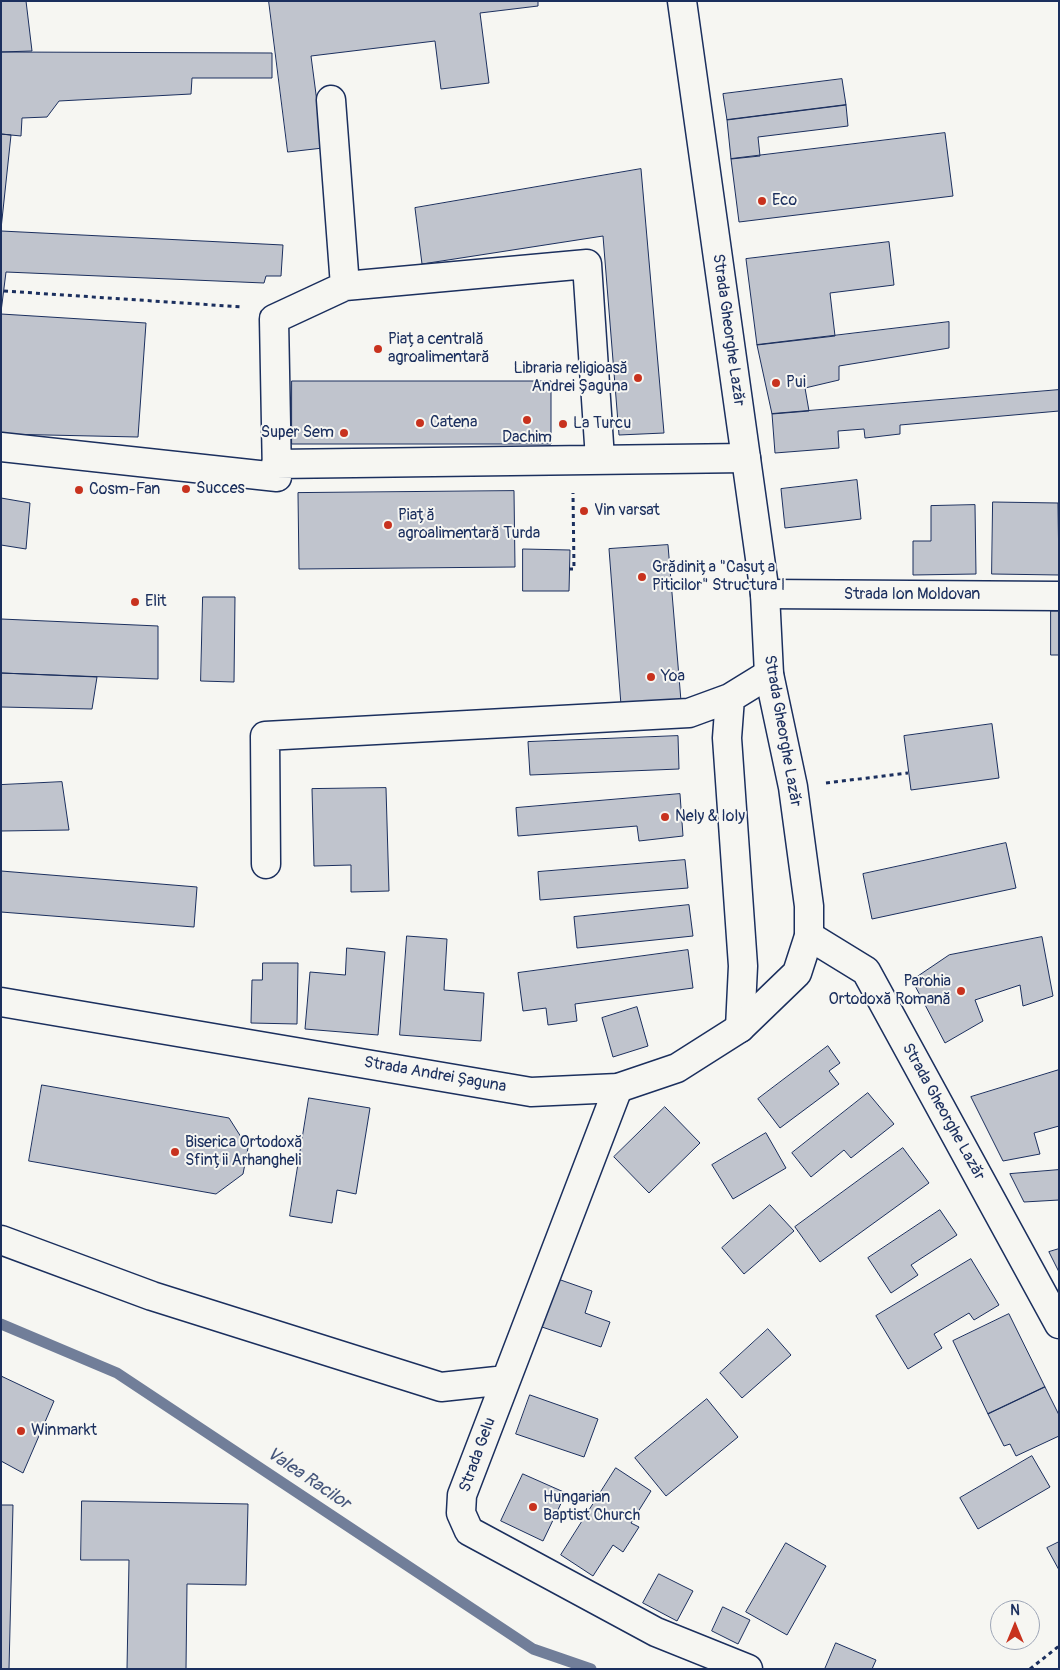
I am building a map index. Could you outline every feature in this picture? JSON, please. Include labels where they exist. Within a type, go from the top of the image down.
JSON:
[{"type":"street","name":"Strada Gheorghe Lazăr","points":[[682,1],[764,594],[769,674],[793,787],[809,906],[809,936],[866,971],[1059,1324]]},
{"type":"street","points":[[331,100],[345,286]]},
{"type":"street","points":[[1,447],[277,477],[274,319],[345,286],[587,264],[600,460]]},
{"type":"street","points":[[276,464],[746,458]]},
{"type":"street","name":"Strada Ion Moldovan","points":[[764,594],[1059,596]]},
{"type":"street","points":[[266,864],[265,736],[689,713],[730,698],[769,674]]},
{"type":"street","points":[[730,698],[728,738],[743,966],[740,1028]]},
{"type":"street","name":"Strada Andrei Șaguna","points":[[1,1002],[531,1092],[618,1088],[677,1068],[740,1028],[797,973],[809,936]]},
{"type":"street","name":"Strada Gelu","points":[[618,1088],[462,1494],[461,1513],[469,1531],[656,1632],[748,1669]]},
{"type":"street","points":[[1,1240],[152,1296],[441,1386],[506,1380]]},
{"type":"path","points":[[4,290],[250,308],[274,319]]},
{"type":"path","points":[[569,569],[574,569],[573,460]]},
{"type":"path","points":[[838,782],[908,773]]},
{"type":"path","points":[[1030,1669],[1059,1646]]},
{"type":"building","points":[[1,1],[26,1],[32,51],[1,52]]},
{"type":"building","points":[[269,1],[538,1],[538,6],[480,13],[489,83],[441,89],[435,41],[311,56],[323,148],[288,152]]},
{"type":"building","points":[[1,52],[272,53],[272,78],[192,78],[191,94],[59,101],[47,117],[22,118],[21,136],[1,134]]},
{"type":"building","points":[[842,79],[846,105],[727,120],[723,94]]},
{"type":"building","points":[[846,105],[848,126],[758,137],[760,156],[731,159],[727,120]]},
{"type":"building","points":[[945,133],[953,196],[739,222],[731,159]]},
{"type":"building","points":[[1,134],[11,135],[1,229]]},
{"type":"building","points":[[641,169],[664,433],[619,435],[603,236],[422,264],[415,208]]},
{"type":"building","points":[[1,231],[283,245],[281,276],[266,276],[264,283],[6,272],[1,312]]},
{"type":"building","points":[[889,242],[894,285],[830,293],[835,336],[757,345],[746,259]]},
{"type":"building","points":[[1,314],[146,323],[138,437],[1,434]]},
{"type":"building","points":[[949,322],[949,348],[839,366],[839,380],[805,388],[809,411],[772,414],[757,345]]},
{"type":"building","points":[[292,381],[551,381],[551,444],[292,444]]},
{"type":"building","points":[[1059,390],[1059,411],[900,425],[900,434],[865,438],[864,429],[838,431],[839,448],[775,453],[772,414]]},
{"type":"building","points":[[857,480],[861,519],[785,528],[781,489]]},
{"type":"building","points":[[514,491],[515,567],[299,569],[298,493]]},
{"type":"building","points":[[1,498],[30,503],[26,549],[1,545]]},
{"type":"building","points":[[993,502],[1058,503],[1059,575],[992,574]]},
{"type":"building","points":[[975,505],[976,574],[913,575],[913,541],[931,541],[931,506]]},
{"type":"building","points":[[668,545],[681,701],[621,705],[609,549]]},
{"type":"building","points":[[523,549],[570,550],[569,591],[523,591]]},
{"type":"building","points":[[203,597],[235,597],[234,682],[201,681]]},
{"type":"building","points":[[1051,611],[1059,611],[1059,655],[1051,655]]},
{"type":"building","points":[[1,619],[158,626],[158,679],[1,673]]},
{"type":"building","points":[[1,673],[97,677],[92,709],[1,707]]},
{"type":"building","points":[[992,724],[999,778],[911,790],[904,736]]},
{"type":"building","points":[[678,736],[679,769],[530,775],[528,742]]},
{"type":"building","points":[[62,782],[69,830],[1,831],[1,785]]},
{"type":"building","points":[[386,788],[389,891],[351,892],[351,865],[314,866],[312,789]]},
{"type":"building","points":[[680,794],[683,836],[639,841],[637,826],[518,836],[516,808]]},
{"type":"building","points":[[1006,843],[1016,888],[872,919],[863,874]]},
{"type":"building","points":[[685,860],[688,888],[540,900],[538,872]]},
{"type":"building","points":[[1,871],[197,887],[194,927],[1,912]]},
{"type":"building","points":[[689,905],[693,936],[577,948],[574,917]]},
{"type":"building","points":[[407,936],[447,939],[444,990],[484,993],[481,1041],[400,1035]]},
{"type":"building","name":"Parohia Ortodoxă Romană","points":[[1042,937],[1053,996],[1023,1006],[1020,985],[975,1000],[983,1021],[945,1043],[912,980],[949,955]]},
{"type":"building","points":[[347,948],[385,952],[378,1035],[305,1029],[310,972],[345,975]]},
{"type":"building","points":[[688,950],[693,988],[575,1004],[577,1021],[548,1025],[546,1008],[523,1011],[518,973]]},
{"type":"building","points":[[263,963],[298,963],[297,1024],[251,1023],[252,980],[262,980]]},
{"type":"building","points":[[637,1007],[648,1046],[613,1057],[602,1018]]},
{"type":"building","points":[[828,1046],[840,1063],[829,1071],[839,1084],[780,1128],[758,1099]]},
{"type":"building","points":[[1059,1070],[1059,1126],[1034,1133],[1040,1154],[1003,1161],[971,1097]]},
{"type":"building","points":[[42,1085],[229,1118],[248,1148],[243,1174],[216,1194],[29,1161]]},
{"type":"building","points":[[868,1093],[894,1124],[851,1158],[844,1150],[811,1177],[792,1153]]},
{"type":"building","points":[[309,1098],[370,1108],[356,1194],[337,1190],[332,1223],[290,1216]]},
{"type":"building","points":[[665,1107],[700,1143],[649,1193],[614,1157]]},
{"type":"building","points":[[766,1133],[786,1168],[733,1199],[712,1165]]},
{"type":"building","points":[[903,1148],[929,1183],[820,1262],[795,1227]]},
{"type":"building","points":[[1059,1170],[1059,1200],[1024,1202],[1010,1174]]},
{"type":"building","points":[[770,1205],[794,1231],[744,1274],[722,1248]]},
{"type":"building","points":[[940,1210],[957,1235],[911,1265],[918,1275],[891,1293],[868,1258]]},
{"type":"building","points":[[1059,1249],[1059,1272],[1049,1252]]},
{"type":"building","points":[[971,1259],[999,1305],[974,1320],[969,1313],[934,1334],[942,1348],[908,1369],[876,1316]]},
{"type":"building","points":[[555,1278],[592,1291],[585,1313],[610,1322],[601,1347],[539,1326]]},
{"type":"building","points":[[1009,1314],[1045,1387],[988,1414],[953,1341]]},
{"type":"building","points":[[768,1329],[791,1355],[742,1398],[720,1373]]},
{"type":"building","name":"Winmarkt","points":[[1,1376],[54,1401],[23,1473],[1,1461]]},
{"type":"building","points":[[1045,1387],[1059,1415],[1059,1436],[1016,1456],[1010,1444],[1004,1446],[988,1414]]},
{"type":"building","points":[[530,1395],[598,1419],[584,1457],[516,1434]]},
{"type":"building","points":[[707,1399],[738,1437],[666,1496],[635,1458]]},
{"type":"building","points":[[1032,1456],[1050,1487],[978,1529],[960,1498]]},
{"type":"building","points":[[616,1468],[651,1491],[631,1523],[639,1527],[623,1552],[613,1545],[593,1576],[561,1555]]},
{"type":"building","name":"Hungarian Baptist Church","points":[[523,1474],[566,1493],[543,1541],[501,1521]]},
{"type":"building","points":[[82,1501],[248,1504],[246,1585],[187,1584],[186,1669],[127,1669],[129,1560],[81,1560]]},
{"type":"building","points":[[1,1505],[13,1505],[9,1669],[1,1669]]},
{"type":"building","points":[[1059,1542],[1059,1570],[1047,1548]]},
{"type":"building","points":[[786,1543],[826,1566],[787,1635],[746,1612]]},
{"type":"building","points":[[659,1574],[693,1591],[677,1621],[643,1603]]},
{"type":"building","points":[[723,1607],[750,1620],[738,1644],[712,1631]]},
{"type":"building","points":[[836,1643],[876,1660],[872,1669],[825,1669]]},
{"type":"waterway","name":"Valea Racilor","points":[[1,1324],[117,1373],[533,1649],[591,1669]]},
{"type":"place","name":"Eco","points":[[762,201]]},
{"type":"place","name":"Piața centrală agroalimentară","points":[[378,349]]},
{"type":"place","name":"Libraria religioasă Andrei Șaguna","points":[[638,378]]},
{"type":"place","name":"Pui","points":[[776,383]]},
{"type":"place","name":"Dachim","points":[[527,420]]},
{"type":"place","name":"Catena","points":[[420,423]]},
{"type":"place","name":"La Turcu","points":[[563,424]]},
{"type":"place","name":"Super Sem","points":[[344,433]]},
{"type":"place","name":"Succes","points":[[186,489]]},
{"type":"place","name":"Cosm-Fan","points":[[79,490]]},
{"type":"place","name":"Vin varsat","points":[[584,511]]},
{"type":"place","name":"Piață agroalimentară Turda","points":[[388,525]]},
{"type":"place","name":"Grădinița \"Casuța Piticilor\" Structura I","points":[[642,577]]},
{"type":"place","name":"Elit","points":[[135,602]]},
{"type":"place","name":"Yoa","points":[[651,677]]},
{"type":"place","name":"Nely & Ioly","points":[[665,817]]},
{"type":"place","name":"Parohia Ortodoxă Romană","points":[[961,991]]},
{"type":"place","name":"Biserica Ortodoxă Sfinții Arhangheli","points":[[175,1152]]},
{"type":"place","name":"Winmarkt","points":[[21,1431]]},
{"type":"place","name":"Hungarian Baptist Church","points":[[533,1507]]}]
